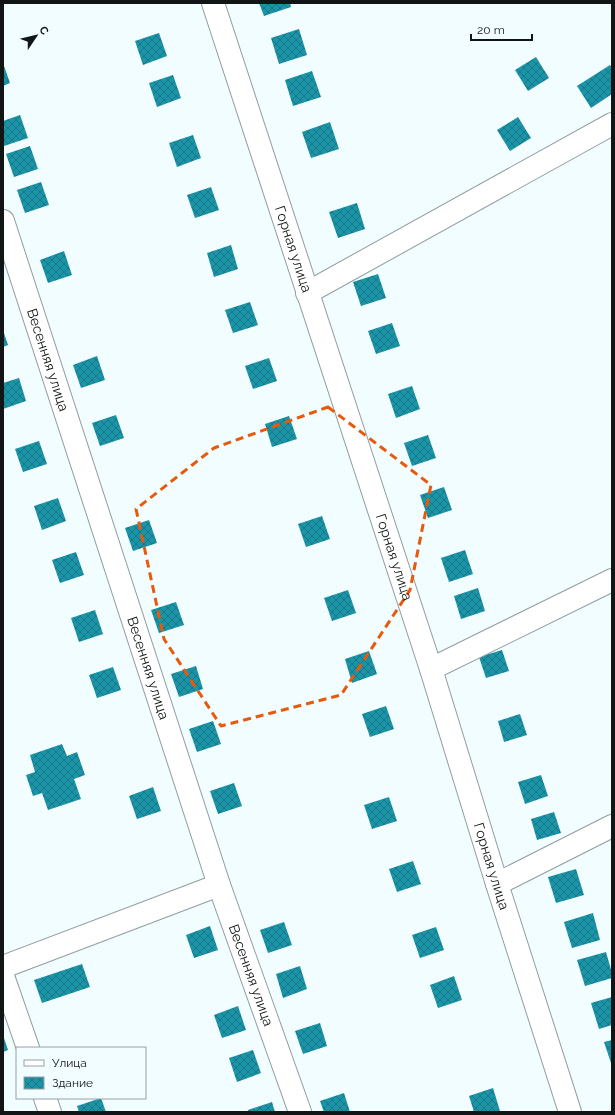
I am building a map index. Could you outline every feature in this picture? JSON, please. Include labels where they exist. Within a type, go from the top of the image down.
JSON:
[{"type":"street","name":"Горная улица","points":[[213,3],[430,669],[570,1112]]},
{"type":"street","points":[[307,293],[612,124]]},
{"type":"street","name":"Весенняя улица","points":[[3,221],[219,885],[300,1112]]},
{"type":"street","points":[[430,669],[612,580]]},
{"type":"street","points":[[497,884],[612,826]]},
{"type":"street","points":[[3,967],[219,885]]},
{"type":"street","points":[[3,976],[28,1047]]},
{"type":"street","points":[[46,1099],[50,1112]]},
{"type":"highlighted area","points":[[328,407],[431,485],[410,590],[341,695],[221,726],[164,639],[136,509],[214,448]]},
{"type":"building","points":[[259,3],[290,3],[291,7],[264,16]]},
{"type":"building","points":[[299,29],[307,55],[279,64],[271,38]]},
{"type":"building","points":[[159,33],[167,56],[143,65],[135,41]]},
{"type":"building","points":[[536,57],[549,78],[528,91],[515,70]]},
{"type":"building","points":[[3,63],[10,83],[3,86]]},
{"type":"building","points":[[610,65],[612,68],[612,94],[591,108],[577,86]]},
{"type":"building","points":[[312,71],[321,97],[293,106],[285,80]]},
{"type":"building","points":[[173,75],[181,98],[157,107],[149,83]]},
{"type":"building","points":[[20,115],[28,138],[4,146],[3,121]]},
{"type":"building","points":[[518,117],[531,138],[510,151],[497,130]]},
{"type":"building","points":[[330,122],[339,149],[311,158],[302,132]]},
{"type":"building","points":[[193,135],[201,158],[177,167],[169,143]]},
{"type":"building","points":[[30,146],[38,169],[14,177],[6,154]]},
{"type":"building","points":[[41,182],[49,205],[25,213],[17,190]]},
{"type":"building","points":[[211,187],[219,210],[195,218],[187,195]]},
{"type":"building","points":[[357,203],[365,229],[338,238],[329,212]]},
{"type":"building","points":[[231,245],[238,269],[214,277],[207,253]]},
{"type":"building","points":[[64,251],[72,275],[48,283],[40,260]]},
{"type":"building","points":[[378,274],[386,298],[361,306],[353,282]]},
{"type":"building","points":[[250,302],[258,325],[233,333],[225,310]]},
{"type":"building","points":[[392,323],[400,346],[376,354],[368,331]]},
{"type":"building","points":[[3,330],[8,345],[3,347]]},
{"type":"building","points":[[97,356],[105,380],[81,388],[73,365]]},
{"type":"building","points":[[269,358],[277,381],[253,389],[245,366]]},
{"type":"building","points":[[19,378],[26,401],[3,409],[3,383]]},
{"type":"building","points":[[412,386],[420,409],[396,418],[388,394]]},
{"type":"building","points":[[116,415],[124,438],[100,446],[92,423]]},
{"type":"building","points":[[289,416],[297,439],[272,447],[265,424]]},
{"type":"building","points":[[428,435],[436,458],[412,466],[404,443]]},
{"type":"building","points":[[39,441],[47,464],[23,472],[15,449]]},
{"type":"building","points":[[444,487],[452,510],[428,518],[420,495]]},
{"type":"building","points":[[58,498],[66,521],[42,530],[34,506]]},
{"type":"building","points":[[322,516],[330,539],[306,547],[298,524]]},
{"type":"building","points":[[149,520],[157,543],[133,551],[125,528]]},
{"type":"building","points":[[465,550],[473,574],[449,582],[441,558]]},
{"type":"building","points":[[76,552],[84,575],[60,583],[52,560]]},
{"type":"building","points":[[478,588],[485,611],[461,619],[454,596]]},
{"type":"building","points":[[348,590],[356,613],[332,621],[324,598]]},
{"type":"building","points":[[176,602],[184,625],[159,633],[151,610]]},
{"type":"building","points":[[95,610],[103,634],[79,642],[71,618]]},
{"type":"building","points":[[502,650],[509,671],[486,678],[479,657]]},
{"type":"building","points":[[369,651],[377,674],[352,683],[345,659]]},
{"type":"building","points":[[196,666],[203,689],[179,697],[171,674]]},
{"type":"building","points":[[113,667],[121,690],[97,698],[89,675]]},
{"type":"building","points":[[386,706],[394,729],[370,737],[362,714]]},
{"type":"building","points":[[520,714],[527,735],[504,742],[498,721]]},
{"type":"building","points":[[213,721],[221,744],[197,752],[189,729]]},
{"type":"building","points":[[62,744],[67,756],[77,752],[85,775],[74,779],[81,799],[48,810],[42,793],[33,796],[26,775],[35,772],[30,755]]},
{"type":"building","points":[[541,775],[548,796],[525,804],[518,782]]},
{"type":"building","points":[[234,783],[242,806],[218,814],[210,791]]},
{"type":"building","points":[[153,787],[161,811],[137,819],[129,796]]},
{"type":"building","points":[[389,797],[397,821],[372,829],[364,805]]},
{"type":"building","points":[[554,812],[561,833],[537,840],[531,819]]},
{"type":"building","points":[[413,861],[421,884],[397,892],[389,869]]},
{"type":"building","points":[[576,869],[584,895],[556,903],[548,877]]},
{"type":"building","points":[[593,913],[600,940],[572,948],[564,922]]},
{"type":"building","points":[[284,922],[292,945],[268,953],[260,930]]},
{"type":"building","points":[[210,926],[218,950],[194,958],[186,935]]},
{"type":"building","points":[[436,927],[444,950],[420,958],[412,935]]},
{"type":"building","points":[[606,952],[612,978],[585,986],[577,960]]},
{"type":"building","points":[[82,964],[90,987],[42,1003],[34,980]]},
{"type":"building","points":[[300,966],[307,989],[283,998],[276,974]]},
{"type":"building","points":[[454,976],[462,1000],[438,1008],[430,985]]},
{"type":"building","points":[[612,997],[612,1025],[599,1029],[591,1003]]},
{"type":"building","points":[[238,1006],[246,1030],[222,1038],[214,1015]]},
{"type":"building","points":[[320,1023],[327,1046],[303,1054],[295,1031]]},
{"type":"building","points":[[3,1035],[8,1050],[3,1052]]},
{"type":"building","points":[[612,1040],[612,1066],[604,1042]]},
{"type":"building","points":[[253,1050],[261,1073],[237,1082],[229,1058]]},
{"type":"building","points":[[493,1088],[500,1111],[474,1112],[469,1096]]},
{"type":"building","points":[[344,1093],[350,1112],[324,1112],[320,1101]]},
{"type":"building","points":[[101,1099],[106,1112],[79,1112],[77,1106]]},
{"type":"building","points":[[272,1102],[275,1112],[248,1112],[248,1110]]}]
